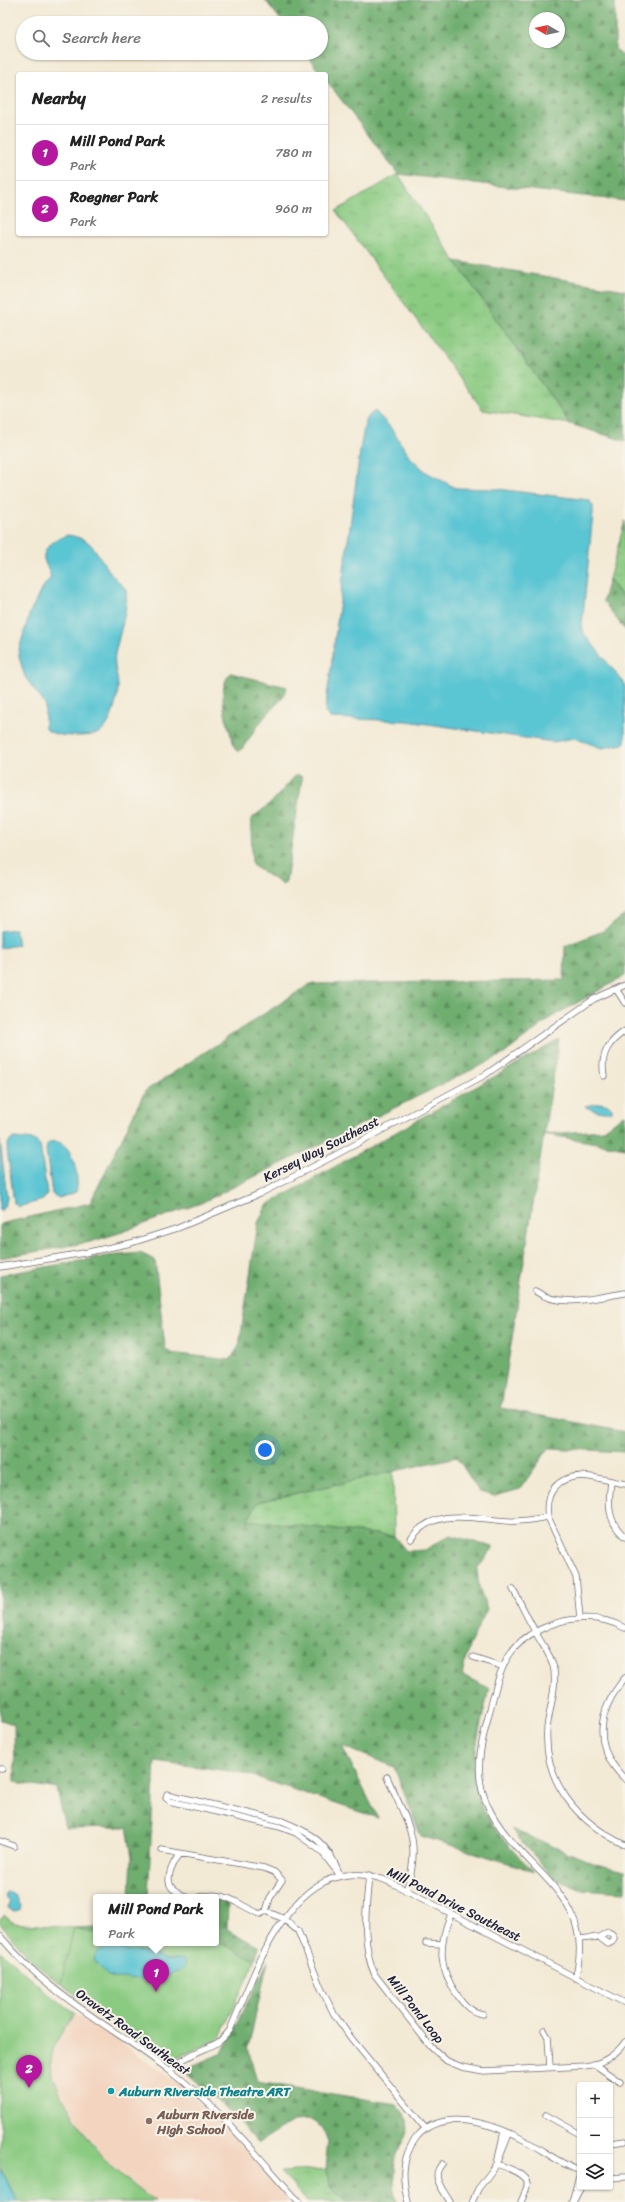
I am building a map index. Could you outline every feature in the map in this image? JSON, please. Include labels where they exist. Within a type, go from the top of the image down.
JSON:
[{"type":"street","name":"Kersey Way Southeast","points":[[0,1267],[84,1253],[131,1243],[178,1228],[259,1194],[485,1075],[594,999],[625,986]]},
{"type":"street","points":[[616,989],[625,1003]]},
{"type":"street","points":[[604,1076],[602,1066],[605,1052],[615,1037],[625,1031]]},
{"type":"street","points":[[534,1291],[550,1299],[564,1301],[625,1293]]},
{"type":"street","points":[[580,1618],[576,1577],[548,1517],[548,1499],[552,1491],[565,1478],[580,1476],[625,1484]]},
{"type":"street","points":[[611,1482],[609,1512],[612,1522],[625,1537]]},
{"type":"street","points":[[411,1539],[420,1530],[436,1521],[454,1516],[510,1521],[548,1517]]},
{"type":"street","points":[[513,1589],[553,1665],[554,1687],[547,1740],[550,1764],[556,1781],[566,1799],[587,1821],[598,1830],[625,1845]]},
{"type":"street","points":[[575,1978],[579,1963],[579,1939],[572,1914],[556,1887],[508,1838],[486,1801],[480,1777],[481,1747],[501,1666],[524,1638],[535,1631],[557,1622],[580,1618],[602,1620],[625,1628]]},
{"type":"street","points":[[473,1657],[501,1666]]},
{"type":"street","points":[[625,1678],[606,1705],[602,1731],[609,1758],[625,1779]]},
{"type":"street","points":[[387,1777],[412,1835],[414,1860],[406,1891]]},
{"type":"street","points":[[166,1795],[282,1821],[298,1827],[325,1846],[334,1859],[340,1875],[321,1851],[296,1833],[280,1827],[170,1801],[167,1800],[166,1795]]},
{"type":"street","points":[[0,1841],[14,1846]]},
{"type":"street","points":[[162,1850],[264,1868],[274,1872],[282,1880],[270,1898],[266,1911],[260,1914],[219,1895]]},
{"type":"street","points":[[180,1854],[172,1863],[169,1882],[172,1888],[181,1894]]},
{"type":"street","name":"Mill Pond Drive Southeast","points":[[170,2071],[188,2056],[212,2047],[224,2038],[230,2030],[274,1935],[284,1919],[299,1901],[316,1886],[340,1875],[369,1875],[383,1880],[625,2003]]},
{"type":"street","name":"Mill Pond Loop","points":[[369,1875],[366,1935],[368,1959],[375,1975],[434,2050],[447,2060],[474,2070],[594,2064],[610,2056],[625,2042]]},
{"type":"street","points":[[266,1911],[284,1919],[295,1928],[301,1936],[321,1988],[351,2038],[425,2128]]},
{"type":"street","points":[[451,1914],[441,1944],[443,1970],[453,1988],[470,2010],[483,2014]]},
{"type":"street","name":"Oravetz Road Southeast","points":[[0,1936],[23,1963],[51,1987],[170,2071],[204,2099],[243,2137],[299,2202]]},
{"type":"street","points":[[579,1939],[599,1937]]},
{"type":"street","points":[[426,1943],[441,1944]]},
{"type":"street","points":[[544,2030],[548,2037],[550,2067]]},
{"type":"street","points":[[594,2064],[620,2082]]},
{"type":"street","points":[[546,2115],[577,2132]]},
{"type":"street","points":[[408,2202],[403,2173],[406,2157],[410,2147],[425,2128],[442,2121],[460,2120],[506,2133],[577,2170]]},
{"type":"street","points":[[472,2202],[497,2164],[506,2133]]},
{"type":"street","points":[[613,2143],[625,2141]]},
{"type":"street","points":[[442,2164],[438,2169],[437,2180],[450,2202]]},
{"type":"street","points":[[497,2164],[524,2177],[527,2182],[527,2187],[521,2202]]},
{"type":"street","points":[[613,2178],[625,2177]]},
{"type":"street","points":[[572,2202],[577,2183]]},
{"type":"street","points":[[572,2202],[579,2190]]},
{"type":"shaded area","name":"Auburn Riverside High School","points":[[75,2013],[108,2033],[178,2084],[237,2136],[291,2202],[155,2202],[149,2198],[105,2159],[66,2105],[53,2076],[51,2068],[53,2053],[66,2026]]},
{"type":"green space","points":[[265,0],[615,0],[615,49],[625,58],[625,201],[398,174],[328,83],[328,72],[319,72],[310,60],[328,60],[328,16],[278,16]]},
{"type":"green space","points":[[398,174],[455,261],[570,424],[483,410],[336,211]]},
{"type":"green space","points":[[455,261],[625,290],[625,441],[570,424]]},
{"type":"green space","points":[[625,521],[625,600],[609,579]]},
{"type":"green space","points":[[609,579],[625,600],[625,630],[603,601]]},
{"type":"green space","points":[[231,673],[287,687],[284,696],[263,719],[238,752],[235,749],[224,710],[223,699],[223,689],[226,680]]},
{"type":"green space","points":[[296,775],[301,776],[302,779],[286,881],[283,885],[252,865],[251,819],[271,803]]},
{"type":"green space","points":[[625,915],[625,976],[552,1017],[504,1054],[201,1203],[90,1242],[0,1258],[0,1224],[90,1203],[145,1091],[310,984],[564,980],[565,946],[603,931]]},
{"type":"green space","points":[[559,1040],[501,1408],[625,1432],[625,1452],[549,1448],[520,1489],[495,1496],[479,1492],[457,1457],[258,1502],[248,1520],[394,1536],[406,1551],[425,1550],[450,1535],[493,1547],[477,1570],[479,1587],[487,1609],[469,1646],[462,1675],[489,1688],[475,1758],[475,1781],[482,1807],[489,1819],[505,1842],[534,1871],[421,1836],[394,1767],[342,1746],[378,1818],[244,1773],[155,1761],[148,1894],[130,1894],[132,1857],[127,1827],[65,1828],[57,1789],[15,1782],[14,1724],[0,1720],[0,1275],[108,1256],[140,1253],[155,1260],[165,1348],[171,1353],[230,1360],[239,1346],[258,1223],[267,1205]]},
{"type":"green space","points":[[625,1114],[625,1148],[544,1134],[604,1130]]},
{"type":"green space","points":[[393,1471],[394,1536],[247,1521],[258,1502]]},
{"type":"green space","points":[[511,1829],[596,1864],[625,1871],[625,1892],[579,1889],[554,1878]]},
{"type":"green space","points":[[219,1900],[228,1904],[227,1929],[259,1947],[255,1960],[219,1944]]},
{"type":"green space","points":[[5,1916],[13,1923],[74,1928],[61,1984],[35,1964],[0,1924],[0,1919]]},
{"type":"green space","points":[[93,1927],[93,1935],[74,1928]]},
{"type":"green space","points":[[74,1928],[93,1932],[93,1946],[219,1946],[219,1942],[255,1960],[221,2035],[215,2041],[167,2062],[61,1984]]},
{"type":"green space","points":[[0,1951],[44,1990],[75,2013],[60,2036],[52,2055],[52,2072],[56,2084],[71,2112],[104,2159],[128,2182],[155,2202],[18,2202],[16,2200],[0,2168]]},
{"type":"green space","points":[[268,1961],[248,2048],[257,2082],[397,2104],[408,2120],[408,2129],[395,2161],[394,2182],[397,2202],[349,2202],[333,2191],[325,2169],[328,2142],[323,2128],[311,2120],[293,2121],[258,2143],[225,2107],[187,2073],[187,2068],[222,2053]]},
{"type":"green space","points":[[325,2169],[333,2191],[349,2202],[307,2202],[281,2172]]},
{"type":"water","points":[[375,411],[390,427],[410,457],[426,472],[456,488],[497,489],[589,500],[593,506],[593,513],[582,626],[584,634],[625,684],[625,742],[623,744],[602,748],[574,738],[553,742],[407,721],[330,718],[325,712],[361,444],[366,421]]},
{"type":"water","points":[[68,535],[83,539],[92,546],[111,574],[126,589],[127,597],[125,613],[115,654],[118,687],[115,705],[111,718],[105,729],[94,735],[85,736],[62,735],[45,729],[45,704],[25,677],[19,657],[19,650],[29,615],[41,590],[51,577],[45,564],[44,555],[48,547],[55,541]]},
{"type":"water","points":[[15,929],[18,945],[0,948],[0,931]]},
{"type":"water","points":[[600,1103],[609,1105],[612,1108],[612,1111],[598,1111],[585,1106]]},
{"type":"water","points":[[14,1138],[34,1140],[40,1145],[47,1194],[43,1200],[18,1207],[14,1203],[7,1149],[9,1141]]},
{"type":"water","points":[[0,1140],[7,1198],[5,1207],[0,1211]]},
{"type":"water","points":[[50,1142],[60,1143],[68,1150],[77,1175],[76,1192],[59,1198],[52,1194],[46,1150],[47,1145]]},
{"type":"water","points":[[7,1891],[15,1896],[20,1906],[19,1910],[14,1911],[8,1908],[9,1902],[5,1896]]},
{"type":"water","points":[[110,1948],[150,1953],[167,1961],[183,1959],[185,1965],[179,1971],[162,1977],[142,1979],[115,1978],[109,1976],[94,1961],[97,1952]]},
{"type":"water","points":[[0,2168],[16,2200],[18,2202],[0,2202]]},
{"type":"place","name":"Mill Pond Park","points":[[156,1992]]},
{"type":"place","name":"Roegner Park","points":[[29,2088]]},
{"type":"place","name":"Auburn Riverside Theatre ART","points":[[111,2091]]},
{"type":"place","name":"Auburn Riverside High School","points":[[149,2121]]}]
